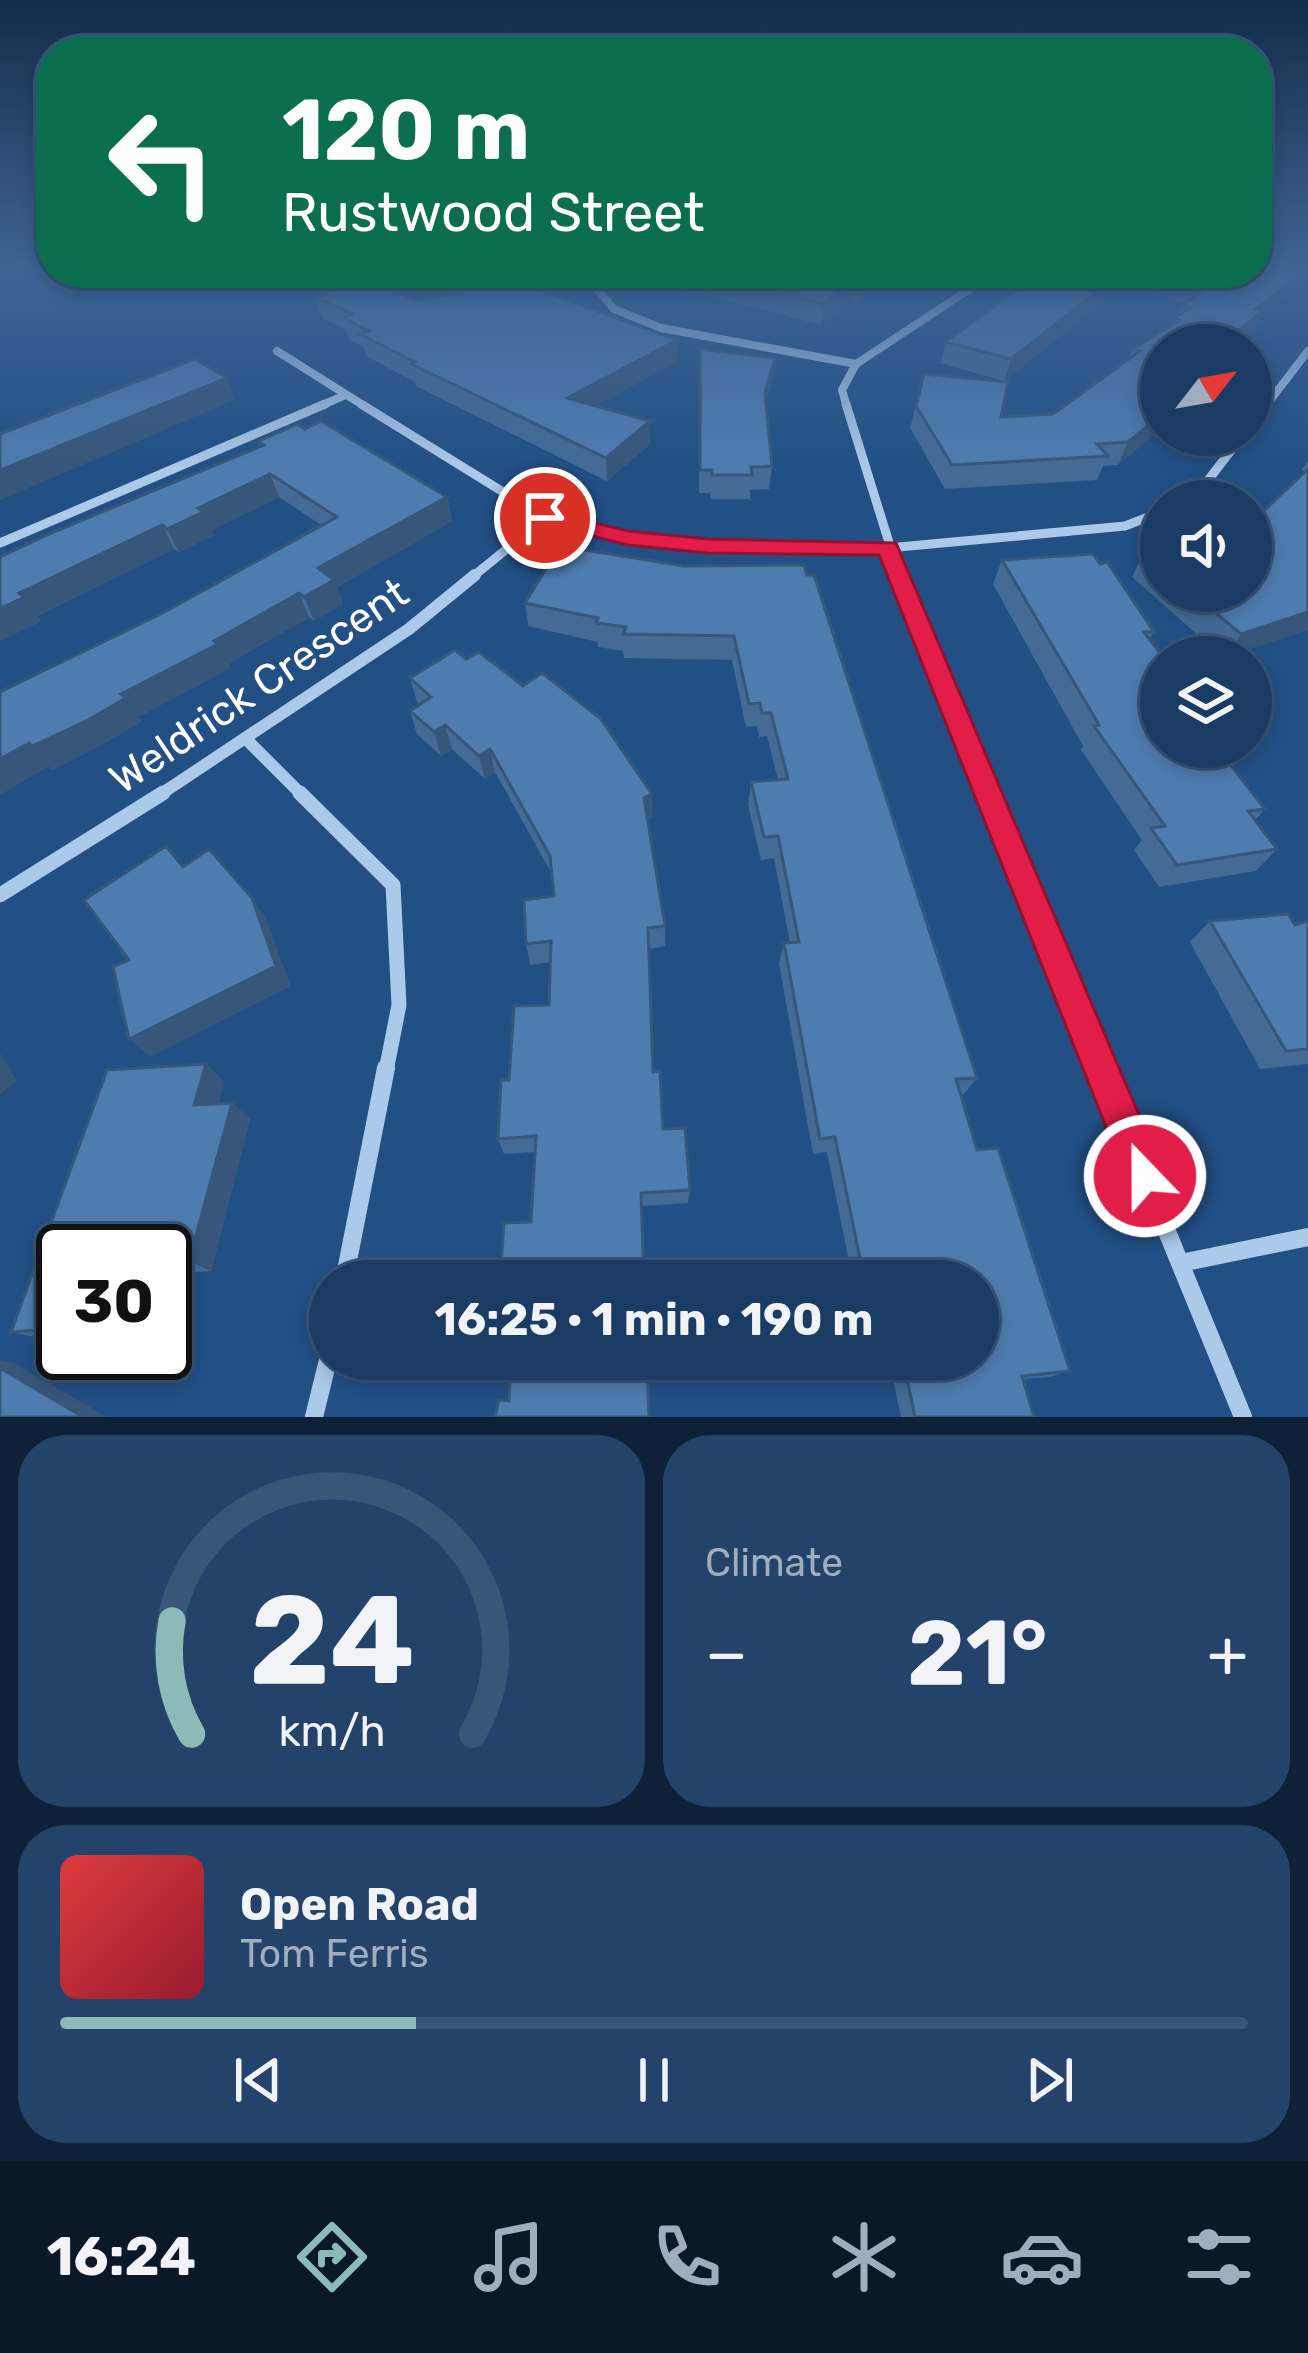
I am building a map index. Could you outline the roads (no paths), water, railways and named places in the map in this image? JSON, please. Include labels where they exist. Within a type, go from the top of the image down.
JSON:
[{"type":"street","points":[[700,335],[856,364]]},
{"type":"street","points":[[900,335],[856,364],[842,390],[888,548],[1243,1417]]},
{"type":"street","points":[[1272,397],[1308,350]]},
{"type":"street","points":[[277,351],[545,518],[628,538],[708,546],[888,548],[1125,526],[1140,520]]},
{"type":"street","points":[[0,543],[343,396]]},
{"type":"street","points":[[1209,480],[1227,456]]},
{"type":"street","name":"Weldrick Crescent","points":[[0,895],[247,740],[409,629],[545,518]]},
{"type":"street","points":[[247,740],[393,885],[399,1005],[348,1260]]},
{"type":"street","points":[[1181,1263],[1308,1237]]},
{"type":"street","points":[[314,1417],[323,1380]]}]
